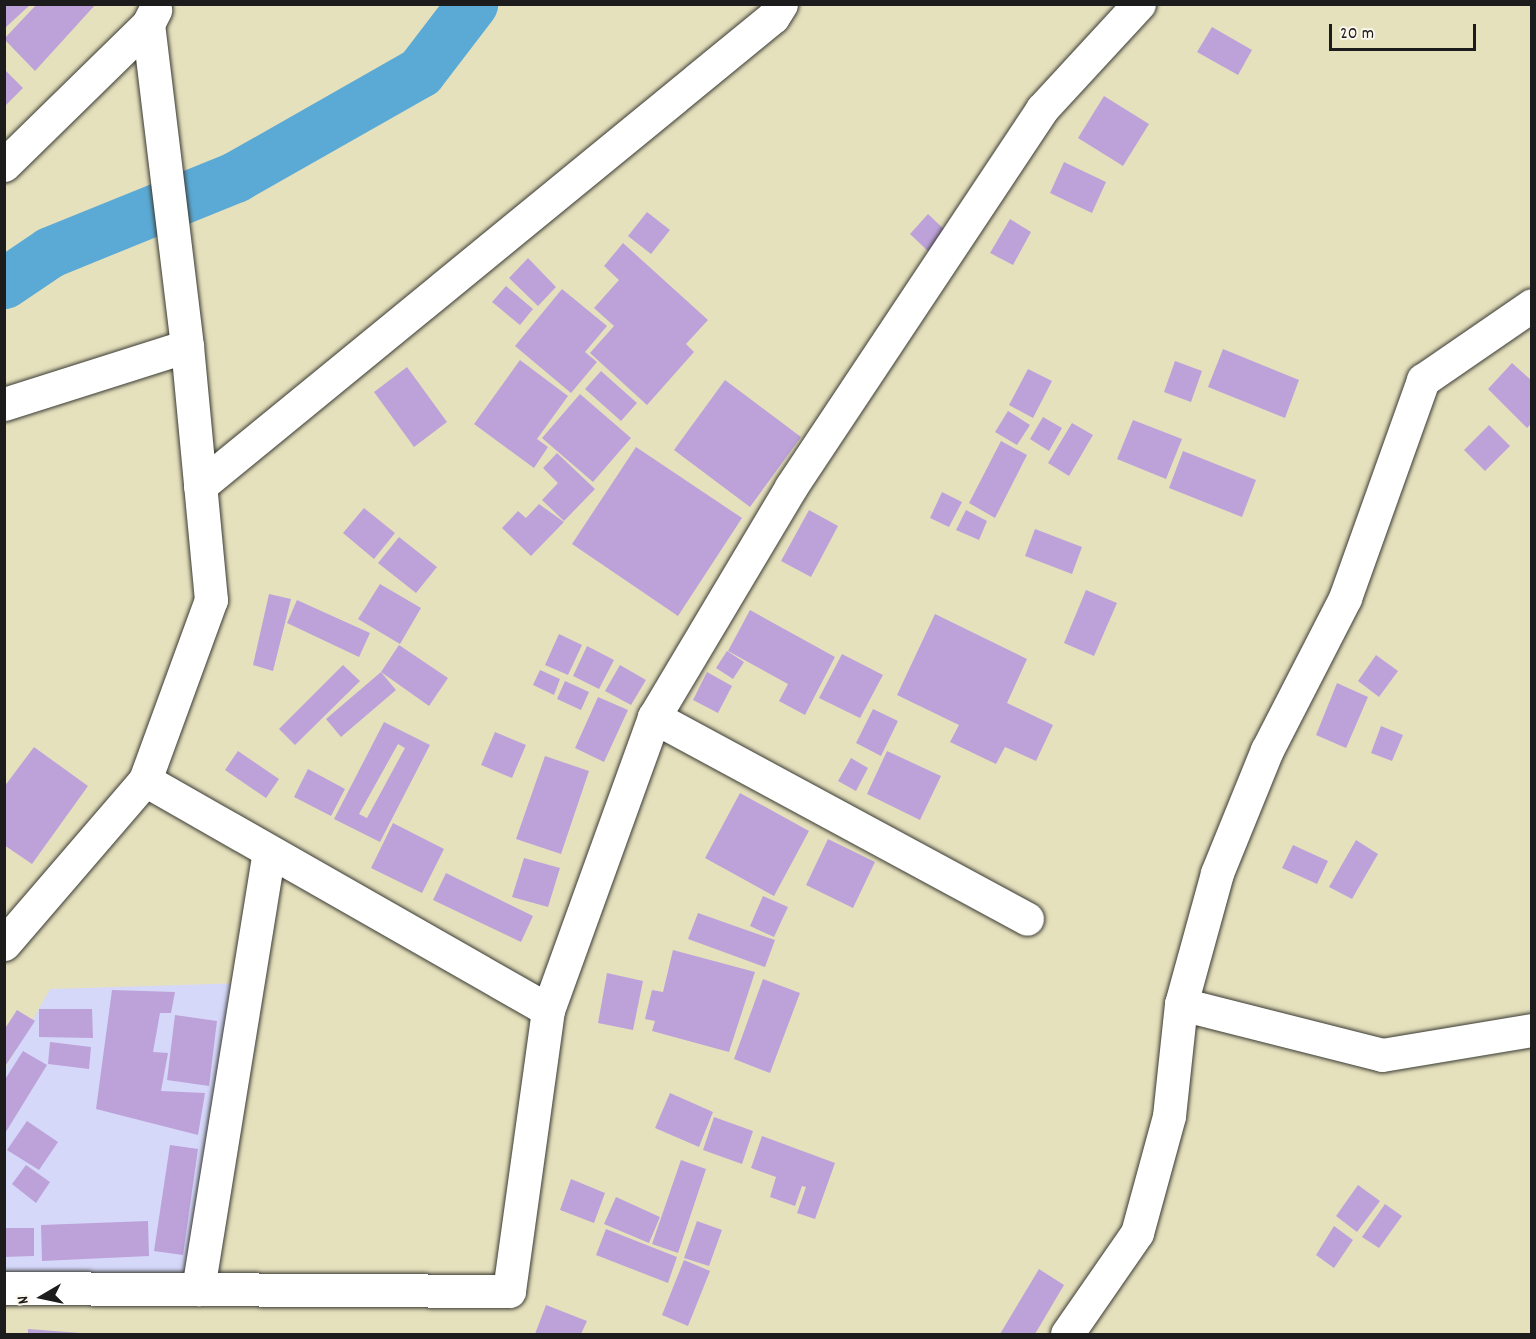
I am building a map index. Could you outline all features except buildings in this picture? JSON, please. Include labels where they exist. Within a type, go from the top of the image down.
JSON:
[{"type":"street","points":[[200,486],[773,17],[781,4]]},
{"type":"street","points":[[4,1288],[509,1291],[548,1010],[654,717],[791,487],[1042,109],[1138,4]]},
{"type":"street","points":[[4,165],[152,14]]},
{"type":"street","points":[[4,944],[145,780],[211,600],[152,14]]},
{"type":"street","points":[[1067,1335],[1137,1233],[1169,1116],[1181,1004],[1217,873],[1267,750],[1346,598],[1423,380],[1532,305]]},
{"type":"street","points":[[4,404],[187,346]]},
{"type":"street","points":[[654,717],[1027,919]]},
{"type":"street","points":[[145,780],[548,1010]]},
{"type":"street","points":[[198,1289],[269,852]]},
{"type":"street","points":[[1181,1004],[1382,1055],[1532,1030]]},
{"type":"shaded area","points":[[246,983],[200,1296],[5,1291],[5,1069],[50,989]]},
{"type":"waterway","points":[[4,283],[50,252],[235,177],[420,72],[472,4]]}]
